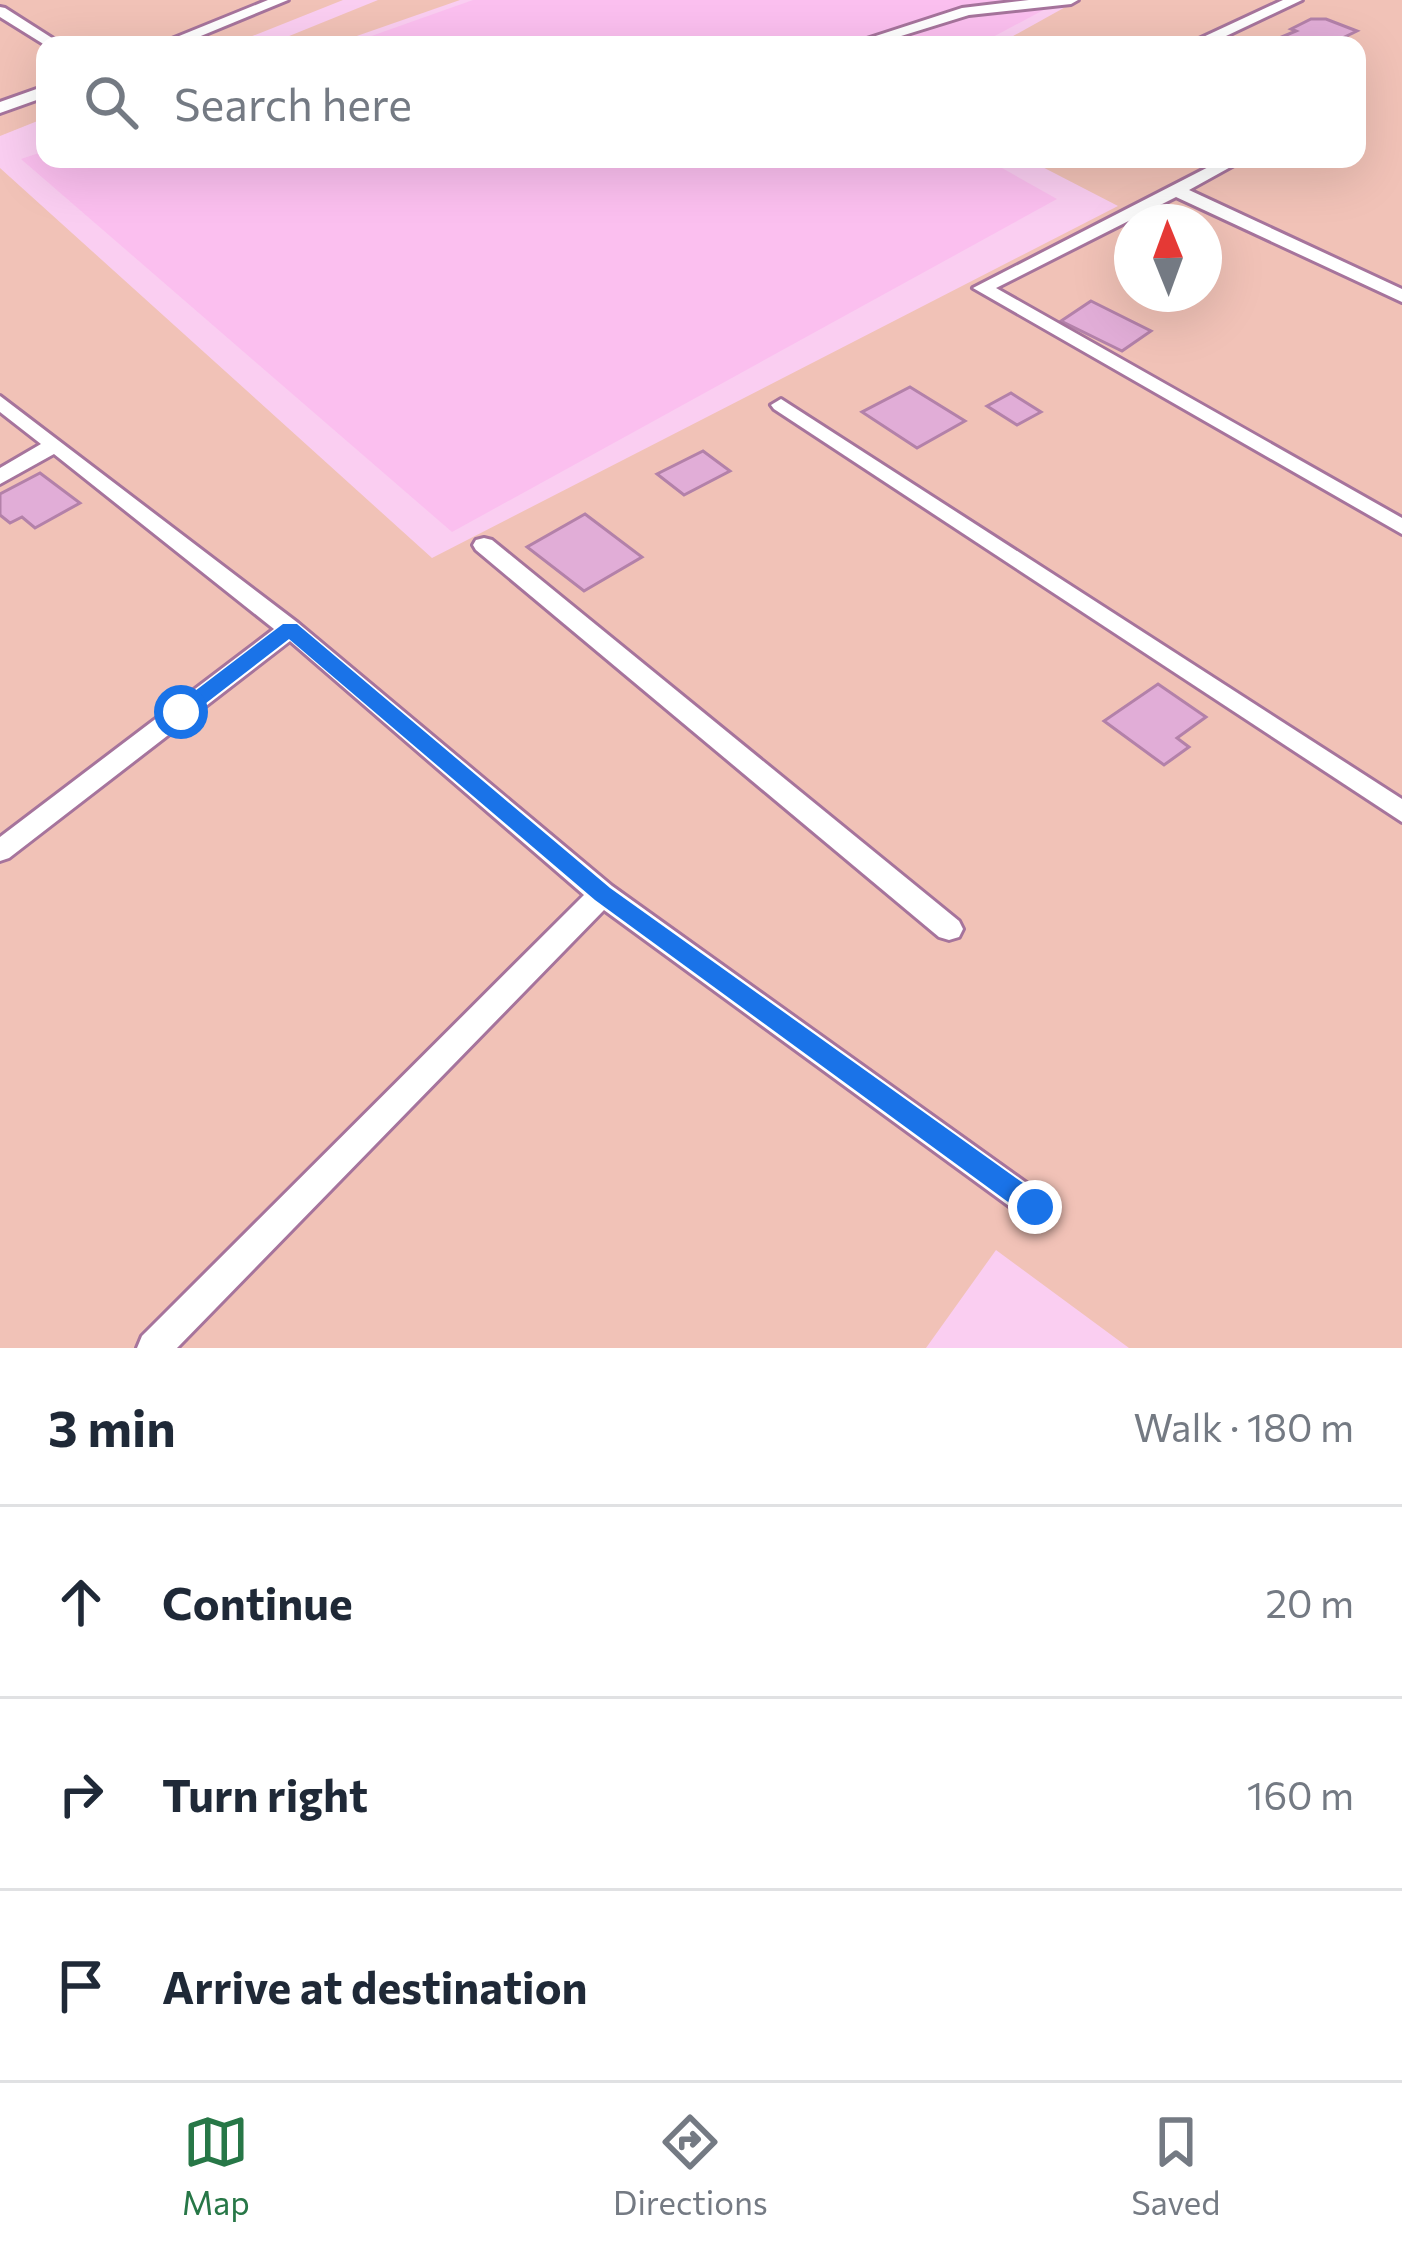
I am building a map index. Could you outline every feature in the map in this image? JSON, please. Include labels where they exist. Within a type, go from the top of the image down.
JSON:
[{"type":"lane","points":[[188,36],[281,0]]},
{"type":"lane","points":[[886,36],[968,11],[1071,0]]},
{"type":"lane","points":[[1214,36],[1295,0]]},
{"type":"lane","points":[[0,11],[41,36]]},
{"type":"lane","points":[[0,108],[36,94]]},
{"type":"lane","points":[[1219,168],[982,288],[1402,527]]},
{"type":"lane","points":[[1175,190],[1402,296]]},
{"type":"lane","points":[[0,402],[51,447],[290,629],[602,894],[1035,1207]]},
{"type":"lane","points":[[781,405],[1402,812]]},
{"type":"lane","points":[[0,477],[51,447]]},
{"type":"lane","points":[[484,545],[949,928]]},
{"type":"lane","points":[[0,850],[290,629]]},
{"type":"lane","points":[[154,1348],[602,894]]},
{"type":"shaded area","points":[[0,0],[343,0],[253,36],[36,36],[36,122],[0,136]]},
{"type":"shaded area","points":[[378,0],[460,0],[357,36],[289,36]]},
{"type":"shaded area","points":[[473,0],[1062,0],[995,36],[371,36]]},
{"type":"shaded area","points":[[1078,0],[1402,0],[1402,1348],[1129,1348],[996,1250],[926,1348],[0,1348],[0,168],[432,558],[1114,208],[1114,312],[1222,312],[1222,204],[1114,204],[1044,168],[1366,168],[1366,36],[1013,36]]},
{"type":"shaded area","points":[[36,154],[36,168],[1002,168],[1057,199],[452,532],[21,159]]},
{"type":"building","points":[[1311,19],[1326,19],[1357,31],[1347,36],[1284,36],[1296,31],[1291,29]]},
{"type":"building","points":[[1091,301],[1151,331],[1122,351],[1061,321]]},
{"type":"building","points":[[910,387],[965,421],[917,448],[862,412]]},
{"type":"building","points":[[1011,393],[1041,412],[1017,425],[987,406]]},
{"type":"building","points":[[703,451],[730,471],[684,495],[657,474]]},
{"type":"building","points":[[40,473],[80,503],[35,528],[22,517],[10,523],[0,515],[0,494]]},
{"type":"building","points":[[585,514],[642,557],[584,591],[527,547]]},
{"type":"building","points":[[1158,684],[1206,717],[1177,738],[1189,747],[1164,765],[1104,721]]},
{"type":"route","points":[[181,712],[290,629],[602,894],[1035,1207]]}]
